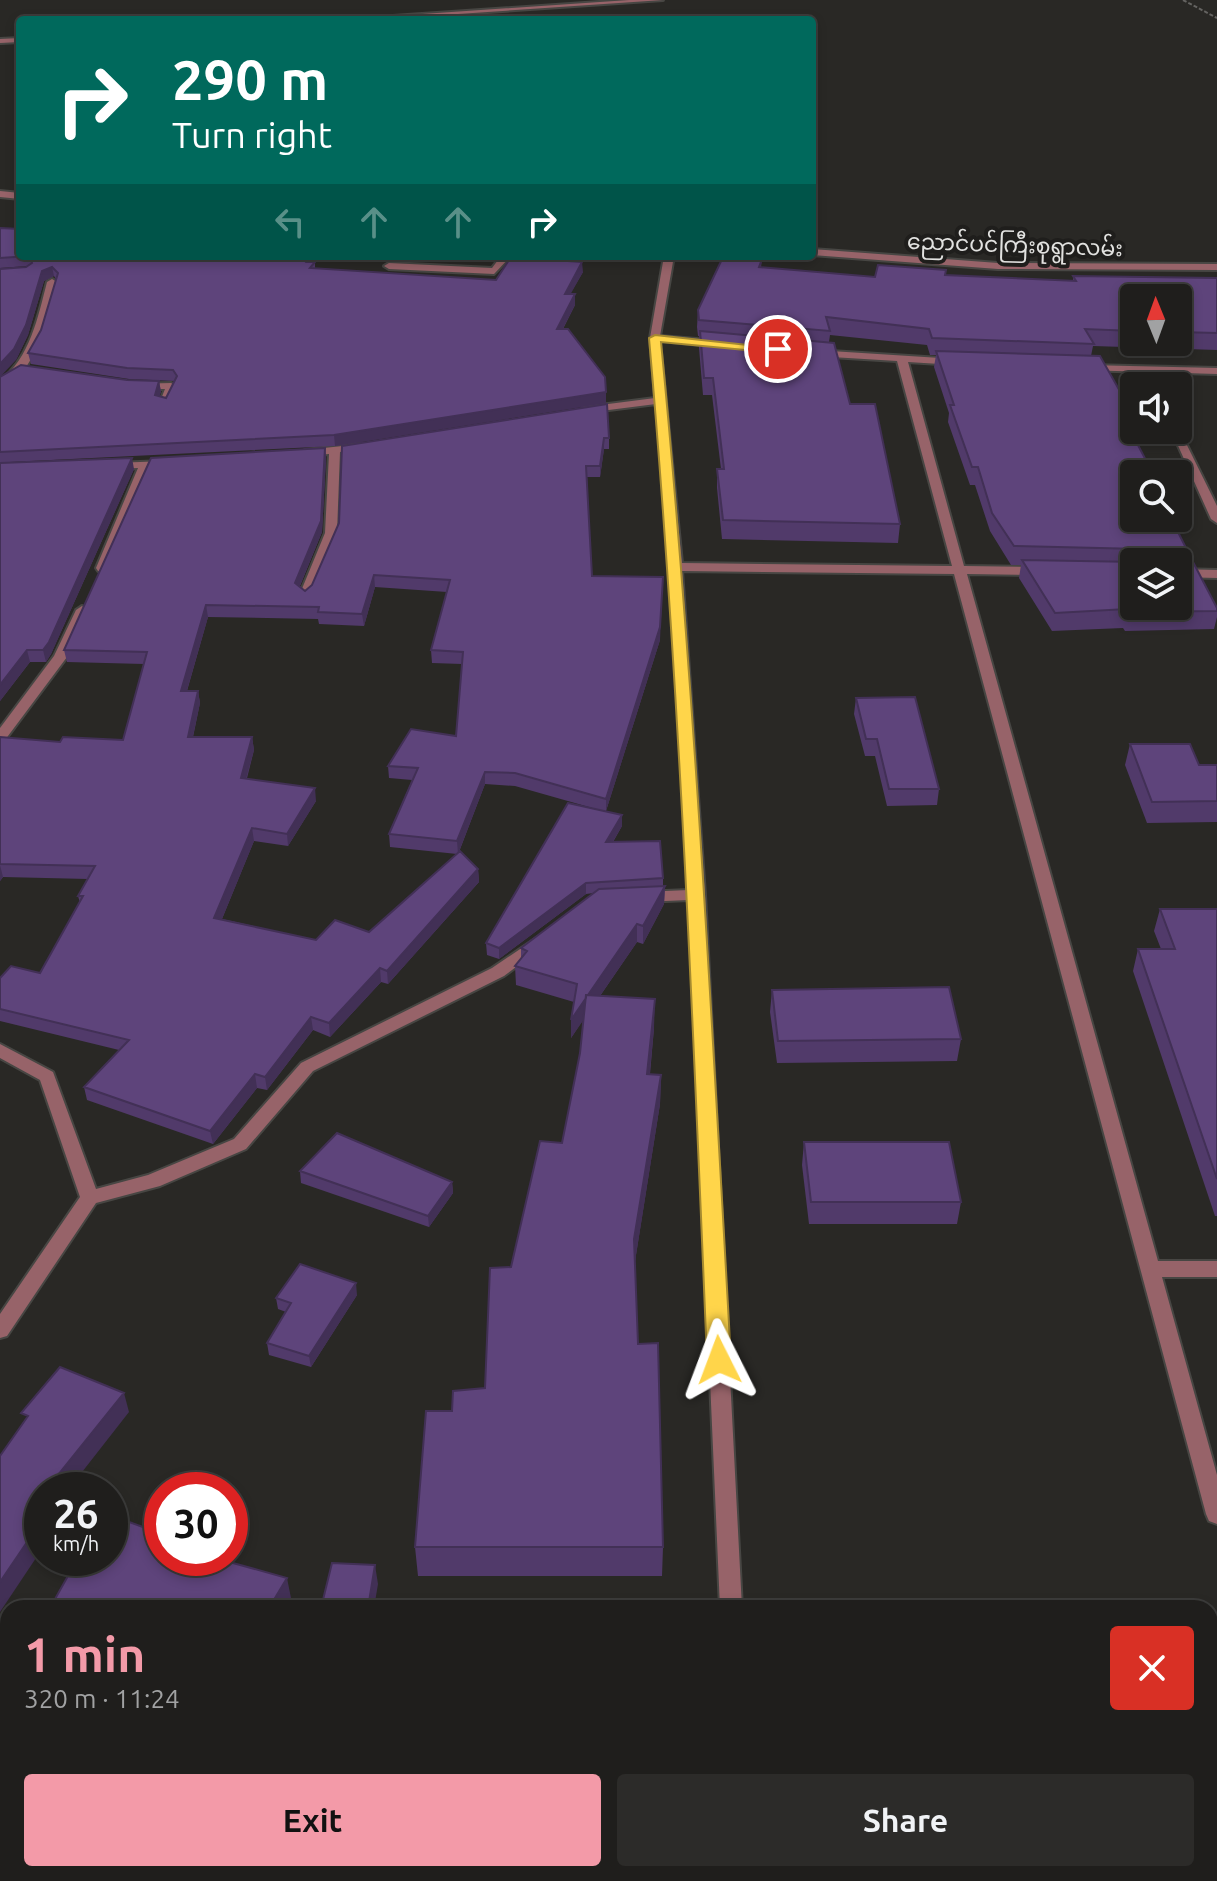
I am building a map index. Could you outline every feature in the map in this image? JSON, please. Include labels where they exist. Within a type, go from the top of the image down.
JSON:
[{"type":"street","points":[[402,16],[660,0]]},
{"type":"street","name":"ညောင်ပင်ကြီးစုရွာလမ်း","points":[[816,252],[998,266],[1217,267]]},
{"type":"street","points":[[389,266],[494,271],[503,260]]},
{"type":"street","points":[[668,260],[655,338],[676,567],[697,895],[731,1600]]},
{"type":"street","points":[[0,386],[13,378],[35,338],[52,282]]},
{"type":"street","points":[[655,338],[732,345]]},
{"type":"street","points":[[809,352],[963,363]]},
{"type":"street","points":[[902,360],[1217,1514]]},
{"type":"street","points":[[1071,367],[1217,371]]},
{"type":"street","points":[[18,368],[33,371]]},
{"type":"street","points":[[129,385],[171,386],[164,404]]},
{"type":"street","points":[[569,412],[661,400]]},
{"type":"street","points":[[294,454],[335,452],[382,444]]},
{"type":"street","points":[[1182,444],[1217,519]]},
{"type":"street","points":[[305,596],[331,533],[335,452]]},
{"type":"street","points":[[96,466],[176,463]]},
{"type":"street","points":[[0,737],[60,657],[145,466]]},
{"type":"street","points":[[676,567],[1054,572]]},
{"type":"street","points":[[1192,573],[1217,574]]},
{"type":"street","points":[[623,898],[697,895]]},
{"type":"street","points":[[0,1330],[90,1198],[153,1181],[240,1144],[307,1067],[498,972],[558,927]]},
{"type":"street","points":[[0,1050],[47,1076],[90,1198]]},
{"type":"street","points":[[1150,1269],[1217,1269]]},
{"type":"path","points":[[1183,0],[1217,18]]},
{"type":"building","points":[[0,228],[16,229],[16,257],[0,258]]},
{"type":"building","points":[[31,260],[309,260],[307,262],[315,262],[310,268],[496,280],[509,260],[582,262],[565,294],[575,294],[557,329],[568,329],[605,377],[606,392],[334,435],[0,452],[0,377],[21,365],[127,380],[159,381],[155,395],[166,398],[177,376],[173,370],[127,368],[28,353],[41,330],[58,273],[52,267],[42,271],[26,325],[14,349],[0,364],[0,269],[26,267],[32,263]]},
{"type":"building","points":[[722,260],[762,260],[759,267],[875,277],[878,265],[946,270],[945,275],[1076,281],[1073,276],[1217,278],[1217,333],[1192,332],[1192,284],[1120,284],[1120,330],[1085,329],[1094,344],[932,338],[929,329],[826,317],[830,331],[699,320],[698,310]]},
{"type":"building","points":[[700,331],[834,343],[850,404],[875,404],[900,524],[723,520],[717,469],[724,469],[713,378],[704,378]]},
{"type":"building","points":[[936,351],[1100,356],[1120,391],[1120,444],[1137,444],[1146,460],[1120,460],[1120,532],[1178,532],[1186,548],[1014,546],[992,513],[978,467],[972,467],[950,405],[954,405]]},
{"type":"building","points":[[607,404],[609,438],[604,438],[600,466],[586,466],[592,576],[663,577],[660,627],[606,799],[515,773],[485,772],[457,841],[389,834],[418,768],[388,766],[411,729],[456,736],[463,652],[431,650],[450,580],[374,575],[362,614],[318,612],[319,607],[206,605],[181,691],[198,691],[188,737],[252,737],[241,778],[315,788],[287,834],[252,828],[214,918],[316,940],[335,920],[369,932],[460,851],[478,869],[387,971],[380,968],[329,1023],[311,1017],[265,1077],[255,1074],[210,1131],[84,1087],[129,1040],[0,1009],[0,978],[11,966],[40,973],[83,896],[78,896],[95,866],[0,864],[0,737],[60,742],[63,737],[123,740],[147,652],[64,650],[151,458],[325,448],[321,521],[295,583],[305,591],[312,585],[339,523],[342,446]]},
{"type":"building","points":[[132,458],[49,642],[43,650],[27,650],[0,685],[0,463]]},
{"type":"building","points":[[1022,560],[1120,562],[1120,609],[1055,613]]},
{"type":"building","points":[[1192,562],[1217,608],[1217,611],[1192,611]]},
{"type":"building","points":[[915,697],[939,789],[889,789],[877,739],[866,739],[856,698]]},
{"type":"building","points":[[1130,744],[1190,744],[1199,765],[1217,765],[1217,801],[1152,802]]},
{"type":"building","points":[[568,803],[622,815],[606,842],[660,841],[663,878],[586,883],[499,948],[486,943]]},
{"type":"building","points":[[665,886],[643,926],[637,924],[571,1020],[577,984],[515,966],[527,951],[521,948],[599,889]]},
{"type":"building","points":[[1160,909],[1217,909],[1217,1179],[1138,949],[1175,949]]},
{"type":"building","points":[[949,987],[961,1039],[778,1041],[772,990]]},
{"type":"building","points":[[586,995],[655,999],[647,1074],[661,1075],[634,1239],[638,1344],[658,1343],[663,1547],[415,1547],[426,1411],[452,1411],[453,1391],[485,1388],[490,1268],[511,1267],[540,1141],[562,1143],[580,1053]]},
{"type":"building","points":[[337,1133],[452,1182],[428,1216],[300,1171]]},
{"type":"building","points":[[804,1142],[949,1142],[961,1202],[811,1202]]},
{"type":"building","points":[[300,1264],[356,1283],[309,1356],[267,1343],[291,1303],[276,1298]]},
{"type":"building","points":[[60,1367],[124,1393],[60,1472],[24,1472],[24,1547],[0,1582],[0,1456],[28,1416],[21,1413]]},
{"type":"building","points":[[128,1522],[144,1527],[144,1576],[248,1576],[248,1567],[287,1578],[274,1600],[54,1600],[68,1576],[128,1576]]},
{"type":"building","points":[[332,1563],[375,1565],[369,1600],[323,1600]]},
{"type":"route","points":[[719,1360],[695,865],[676,567],[655,338],[778,349]]}]
